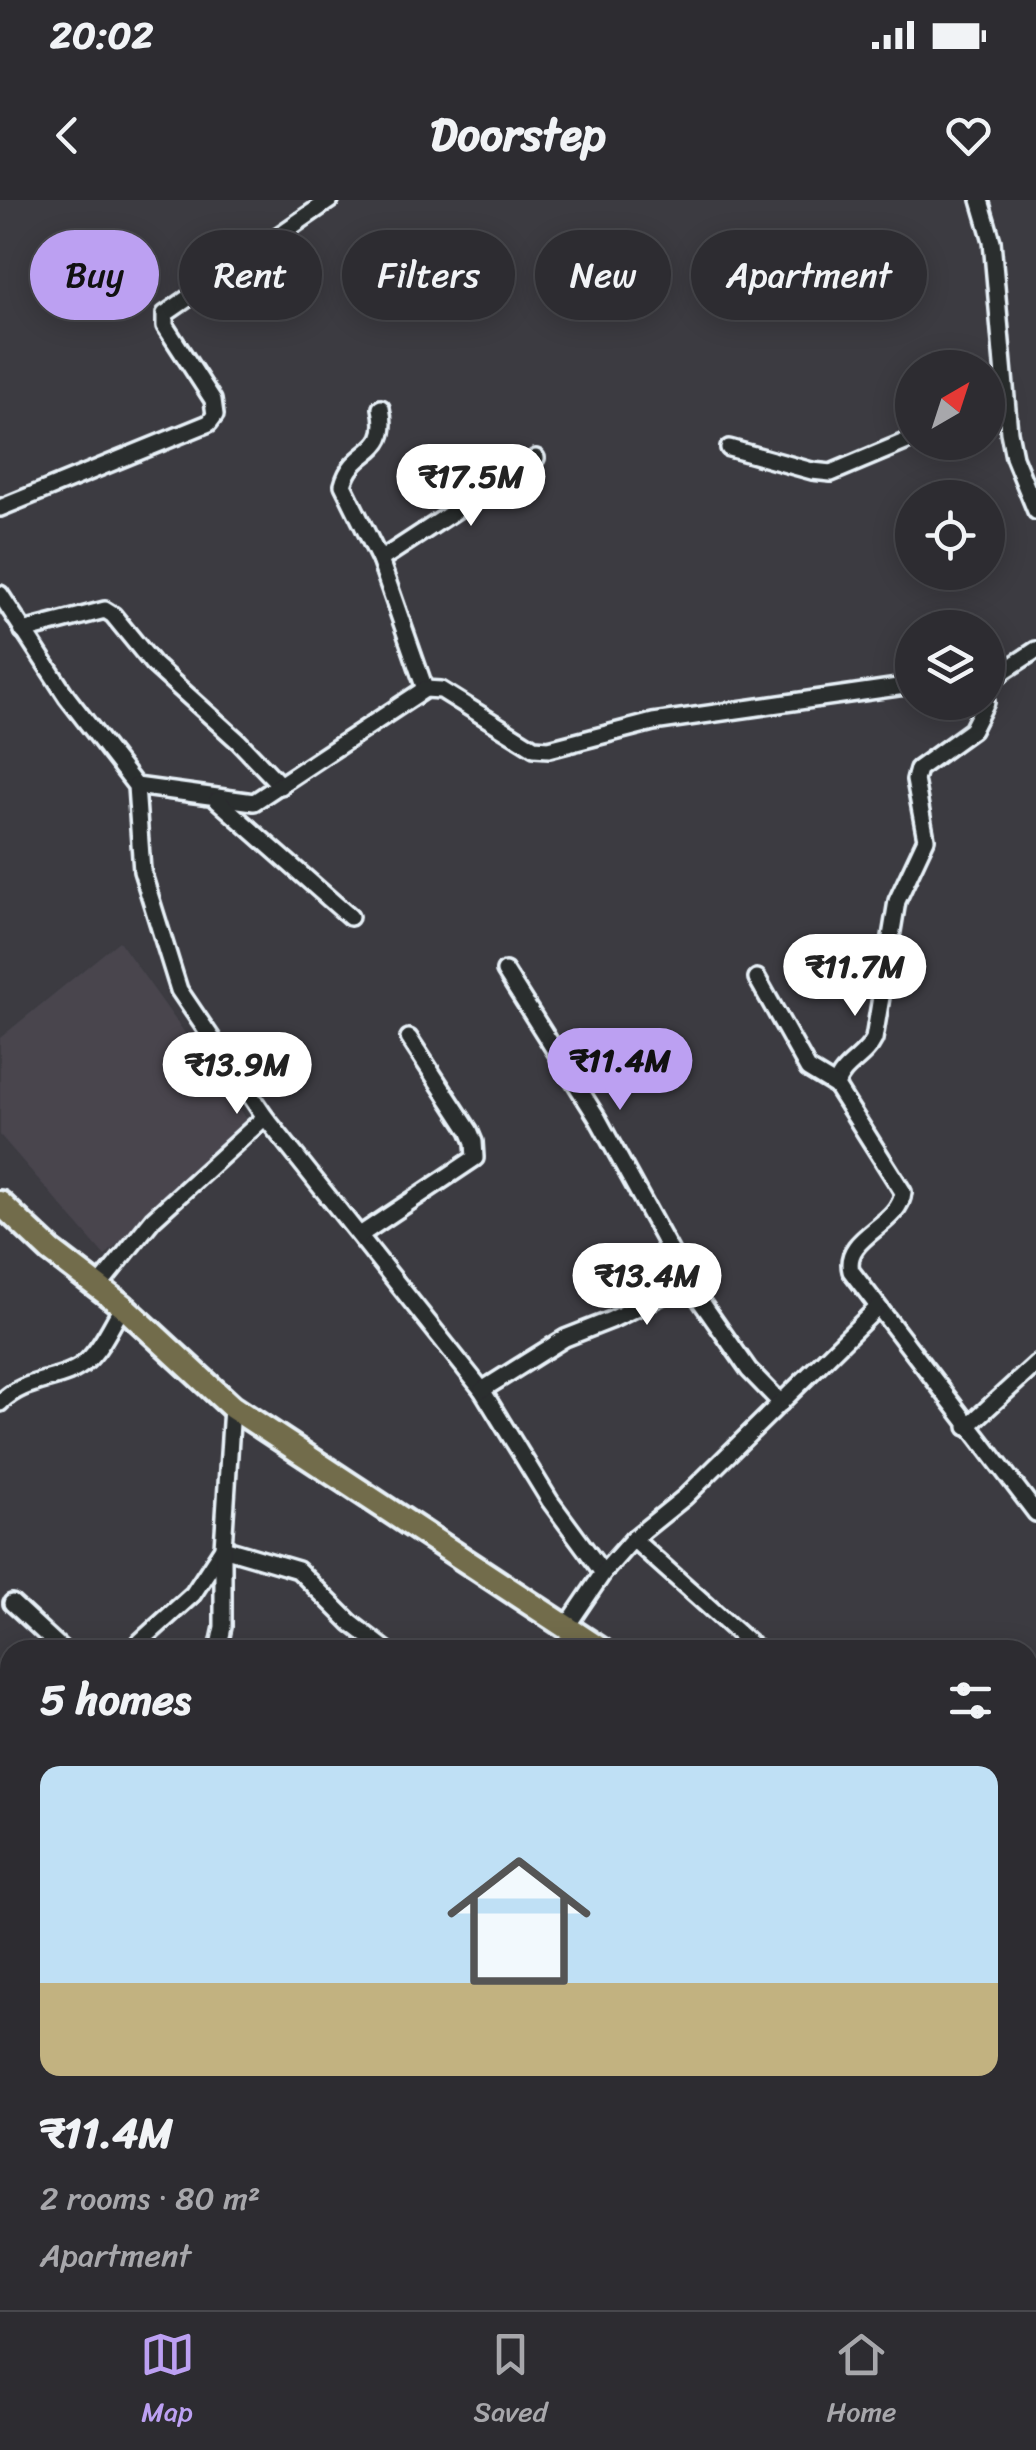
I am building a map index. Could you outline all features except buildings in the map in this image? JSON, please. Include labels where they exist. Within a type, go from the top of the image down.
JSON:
[{"type":"main road","points":[[0,1203],[51,1251],[123,1306],[232,1407],[587,1640]]},
{"type":"street","points":[[0,508],[209,423],[216,408],[214,400],[164,326],[165,314],[330,200]]},
{"type":"street","points":[[980,200],[992,241],[1006,413],[1014,457],[1036,511]]},
{"type":"street","points":[[381,408],[385,426],[381,440],[354,463],[343,485],[380,560],[426,689]]},
{"type":"street","points":[[729,448],[812,471],[830,472],[895,446]]},
{"type":"street","points":[[380,560],[536,458]]},
{"type":"street","points":[[0,594],[67,697],[136,786],[142,871],[179,990],[265,1117],[482,1390],[550,1501],[603,1573]]},
{"type":"street","points":[[23,632],[104,610],[172,684],[238,741],[281,786]]},
{"type":"street","points":[[1005,668],[1036,650]]},
{"type":"street","points":[[136,786],[254,802],[426,689],[442,690],[534,748],[549,749],[653,722],[895,688]]},
{"type":"street","points":[[836,1086],[874,1039],[897,901],[926,840],[915,780],[918,769],[972,730],[977,720]]},
{"type":"street","points":[[214,797],[350,917]]},
{"type":"street","points":[[504,971],[598,1119],[688,1283],[749,1370],[780,1403]]},
{"type":"street","points":[[757,978],[802,1060],[816,1076],[836,1086],[902,1192],[896,1212],[856,1246],[849,1262],[851,1272],[1036,1514]]},
{"type":"street","points":[[360,1235],[475,1158],[468,1130],[409,1038]]},
{"type":"street","points":[[98,1287],[152,1218],[265,1117]]},
{"type":"street","points":[[482,1390],[565,1338],[688,1283]]},
{"type":"street","points":[[0,1404],[30,1382],[86,1362],[123,1306]]},
{"type":"street","points":[[567,1626],[603,1573],[634,1540],[685,1497],[877,1308]]},
{"type":"street","points":[[967,1427],[1036,1364]]},
{"type":"street","points":[[220,1640],[232,1407]]},
{"type":"street","points":[[634,1540],[746,1640]]},
{"type":"street","points":[[142,1640],[193,1594],[224,1548]]},
{"type":"street","points":[[224,1548],[298,1570],[373,1640]]},
{"type":"street","points":[[12,1603],[52,1640]]},
{"type":"shaded area","points":[[119,941],[247,1120],[105,1256],[0,1135],[0,1038]]}]
